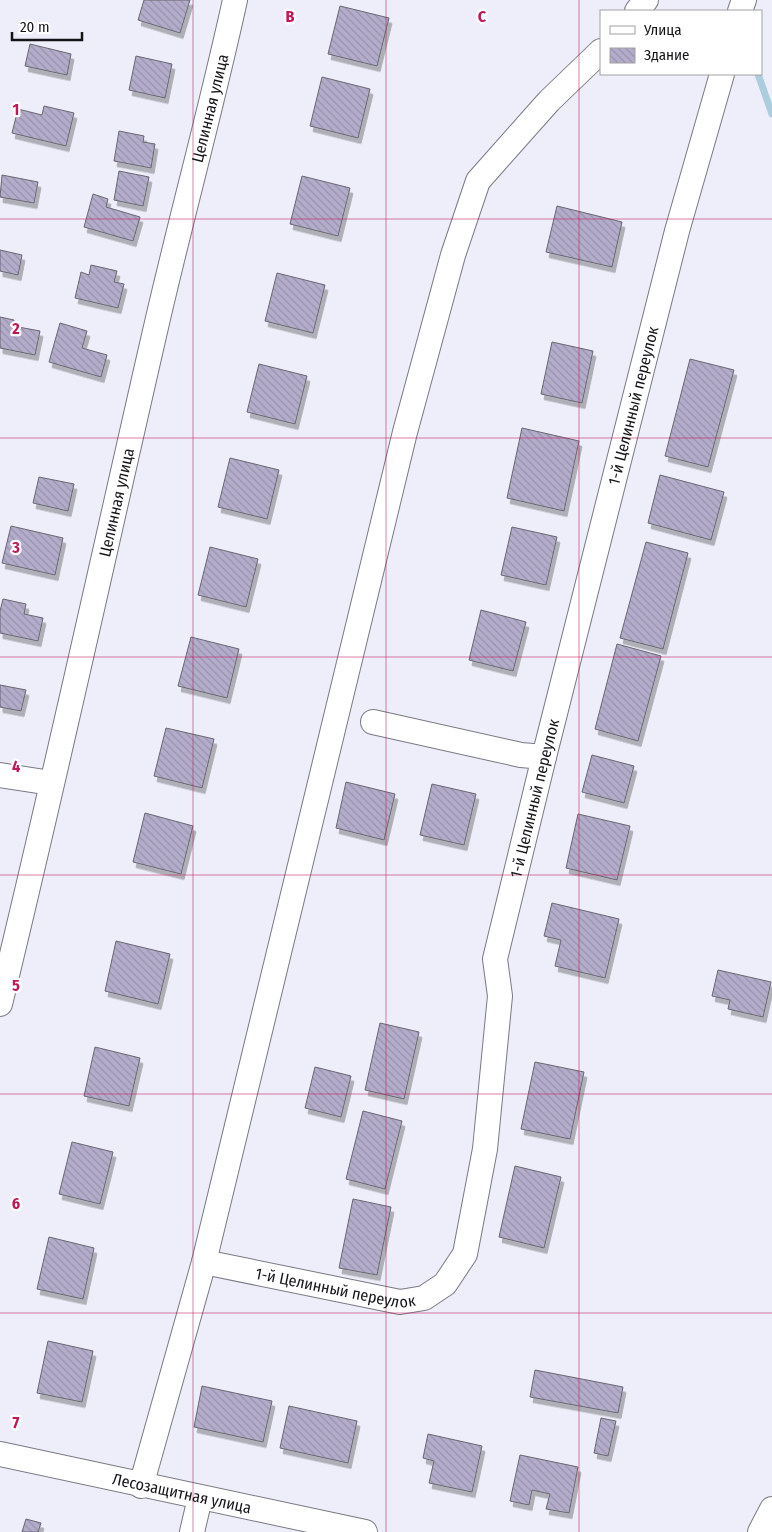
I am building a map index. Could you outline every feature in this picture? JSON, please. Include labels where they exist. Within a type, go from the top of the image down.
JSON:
[{"type":"street","name":"Целинная улица","points":[[0,1004],[37,855],[51,783],[162,302],[217,82],[235,0]]},
{"type":"street","points":[[638,10],[646,0]]},
{"type":"street","points":[[142,1486],[204,1262],[405,432],[453,255],[478,181],[548,101],[600,52]]},
{"type":"street","name":"1-й Целинный переулок","points":[[204,1262],[400,1302],[424,1298],[445,1284],[465,1254],[486,1149],[500,996],[496,959],[544,758],[677,231],[722,75]]},
{"type":"street","points":[[373,722],[521,755],[544,758]]},
{"type":"street","points":[[0,775],[51,783]]},
{"type":"street","name":"Лесозащитная улица","points":[[0,1454],[142,1486],[365,1532]]},
{"type":"street","points":[[192,1532],[200,1498]]},
{"type":"street","points":[[760,1532],[772,1509]]},
{"type":"building","points":[[144,0],[190,0],[180,33],[138,20]]},
{"type":"building","points":[[340,6],[389,18],[377,66],[328,54]]},
{"type":"building","points":[[30,44],[71,54],[67,75],[25,66]]},
{"type":"building","points":[[136,56],[172,64],[165,98],[129,90]]},
{"type":"building","points":[[322,77],[370,89],[358,138],[310,126]]},
{"type":"building","points":[[44,106],[74,113],[66,146],[12,133],[18,109],[42,115]]},
{"type":"building","points":[[119,131],[144,136],[143,142],[155,144],[151,168],[114,161]]},
{"type":"building","points":[[119,171],[149,177],[143,206],[114,200]]},
{"type":"building","points":[[2,175],[38,182],[34,203],[0,197]]},
{"type":"building","points":[[302,176],[350,188],[338,236],[290,224]]},
{"type":"building","points":[[93,194],[108,199],[106,207],[140,217],[133,241],[84,227]]},
{"type":"building","points":[[557,206],[622,222],[612,267],[546,252]]},
{"type":"building","points":[[0,250],[22,255],[18,275],[0,271]]},
{"type":"building","points":[[91,265],[117,271],[114,282],[124,284],[118,308],[75,298],[81,272],[89,275]]},
{"type":"building","points":[[277,273],[325,285],[313,333],[265,321]]},
{"type":"building","points":[[0,317],[14,320],[13,326],[40,331],[35,355],[0,348]]},
{"type":"building","points":[[60,323],[87,331],[82,348],[107,355],[101,377],[49,362]]},
{"type":"building","points":[[552,342],[593,351],[582,403],[541,394]]},
{"type":"building","points":[[690,359],[734,370],[708,467],[665,456]]},
{"type":"building","points":[[259,364],[307,376],[295,424],[247,412]]},
{"type":"building","points":[[522,428],[579,441],[564,511],[507,498]]},
{"type":"building","points":[[230,458],[279,470],[267,519],[218,507]]},
{"type":"building","points":[[660,475],[724,492],[711,540],[648,523]]},
{"type":"building","points":[[39,477],[74,484],[68,511],[33,503]]},
{"type":"building","points":[[11,526],[63,538],[55,575],[2,563]]},
{"type":"building","points":[[512,527],[557,537],[546,585],[501,575]]},
{"type":"building","points":[[646,542],[688,553],[663,649],[620,638]]},
{"type":"building","points":[[210,547],[258,559],[246,607],[198,595]]},
{"type":"building","points":[[3,599],[26,604],[24,614],[43,618],[38,641],[0,633],[0,611]]},
{"type":"building","points":[[481,610],[526,622],[513,671],[469,660]]},
{"type":"building","points":[[191,637],[239,649],[227,698],[178,686]]},
{"type":"building","points":[[617,644],[661,656],[638,741],[595,729]]},
{"type":"building","points":[[0,685],[26,690],[21,711],[0,707]]},
{"type":"building","points":[[166,728],[214,739],[202,788],[154,776]]},
{"type":"building","points":[[592,755],[634,766],[624,803],[582,792]]},
{"type":"building","points":[[346,782],[395,794],[384,840],[336,828]]},
{"type":"building","points":[[432,784],[476,794],[464,845],[420,835]]},
{"type":"building","points":[[145,813],[193,826],[181,874],[133,862]]},
{"type":"building","points":[[578,814],[630,826],[617,880],[566,868]]},
{"type":"building","points":[[552,903],[619,919],[605,978],[555,966],[561,940],[544,936]]},
{"type":"building","points":[[116,941],[170,954],[158,1004],[105,991]]},
{"type":"building","points":[[718,970],[771,982],[763,1017],[728,1009],[730,1000],[712,996]]},
{"type":"building","points":[[380,1023],[419,1032],[404,1099],[365,1090]]},
{"type":"building","points":[[95,1047],[140,1058],[129,1106],[84,1096]]},
{"type":"building","points":[[535,1062],[584,1072],[570,1139],[521,1129]]},
{"type":"building","points":[[315,1067],[351,1076],[341,1117],[305,1108]]},
{"type":"building","points":[[363,1111],[402,1121],[385,1189],[346,1179]]},
{"type":"building","points":[[72,1142],[113,1152],[100,1204],[59,1194]]},
{"type":"building","points":[[515,1166],[561,1177],[544,1248],[499,1237]]},
{"type":"building","points":[[353,1199],[391,1207],[377,1275],[339,1268]]},
{"type":"building","points":[[49,1237],[94,1248],[83,1299],[37,1289]]},
{"type":"building","points":[[48,1341],[93,1351],[82,1402],[37,1393]]},
{"type":"building","points":[[535,1370],[623,1387],[618,1413],[530,1397]]},
{"type":"building","points":[[202,1386],[272,1401],[263,1442],[194,1427]]},
{"type":"building","points":[[289,1406],[357,1421],[348,1463],[280,1448]]},
{"type":"building","points":[[601,1418],[616,1421],[608,1456],[594,1453]]},
{"type":"building","points":[[428,1434],[482,1446],[472,1492],[429,1483],[434,1461],[423,1458]]},
{"type":"building","points":[[520,1455],[578,1467],[569,1513],[546,1509],[550,1494],[532,1490],[529,1505],[510,1501]]},
{"type":"building","points":[[26,1519],[41,1523],[38,1532],[22,1532]]},
{"type":"waterway","points":[[758,75],[772,114]]}]
